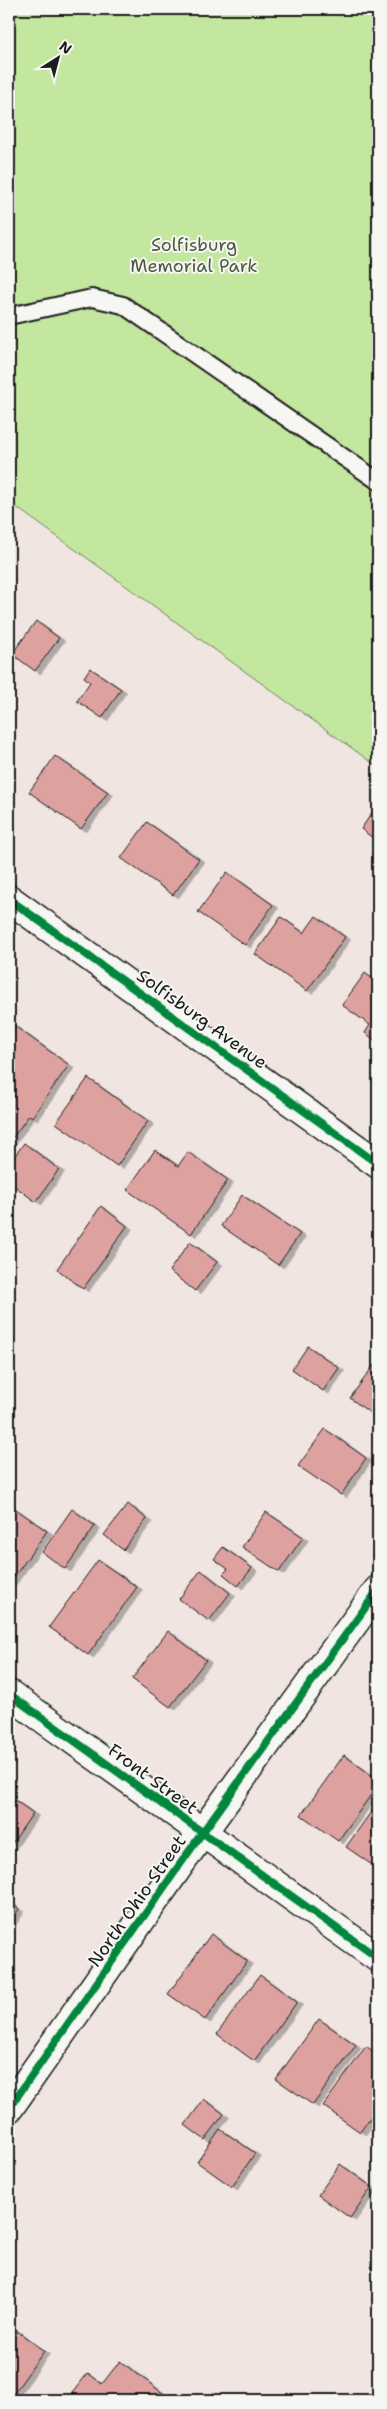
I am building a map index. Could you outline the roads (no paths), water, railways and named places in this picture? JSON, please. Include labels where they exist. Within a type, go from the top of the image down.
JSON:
[{"type":"street","name":"Solfisburg Avenue","points":[[9,899],[378,1164]]},
{"type":"street","name":"North Ohio Street","points":[[9,2108],[202,1833],[378,1590]]},
{"type":"street","name":"Front Street","points":[[9,1694],[378,1958]]},
{"type":"lane","points":[[9,316],[92,298],[123,305],[378,481]]},
{"type":"park label","name":"Solfisburg Memorial Park","points":[[194,255]]}]
